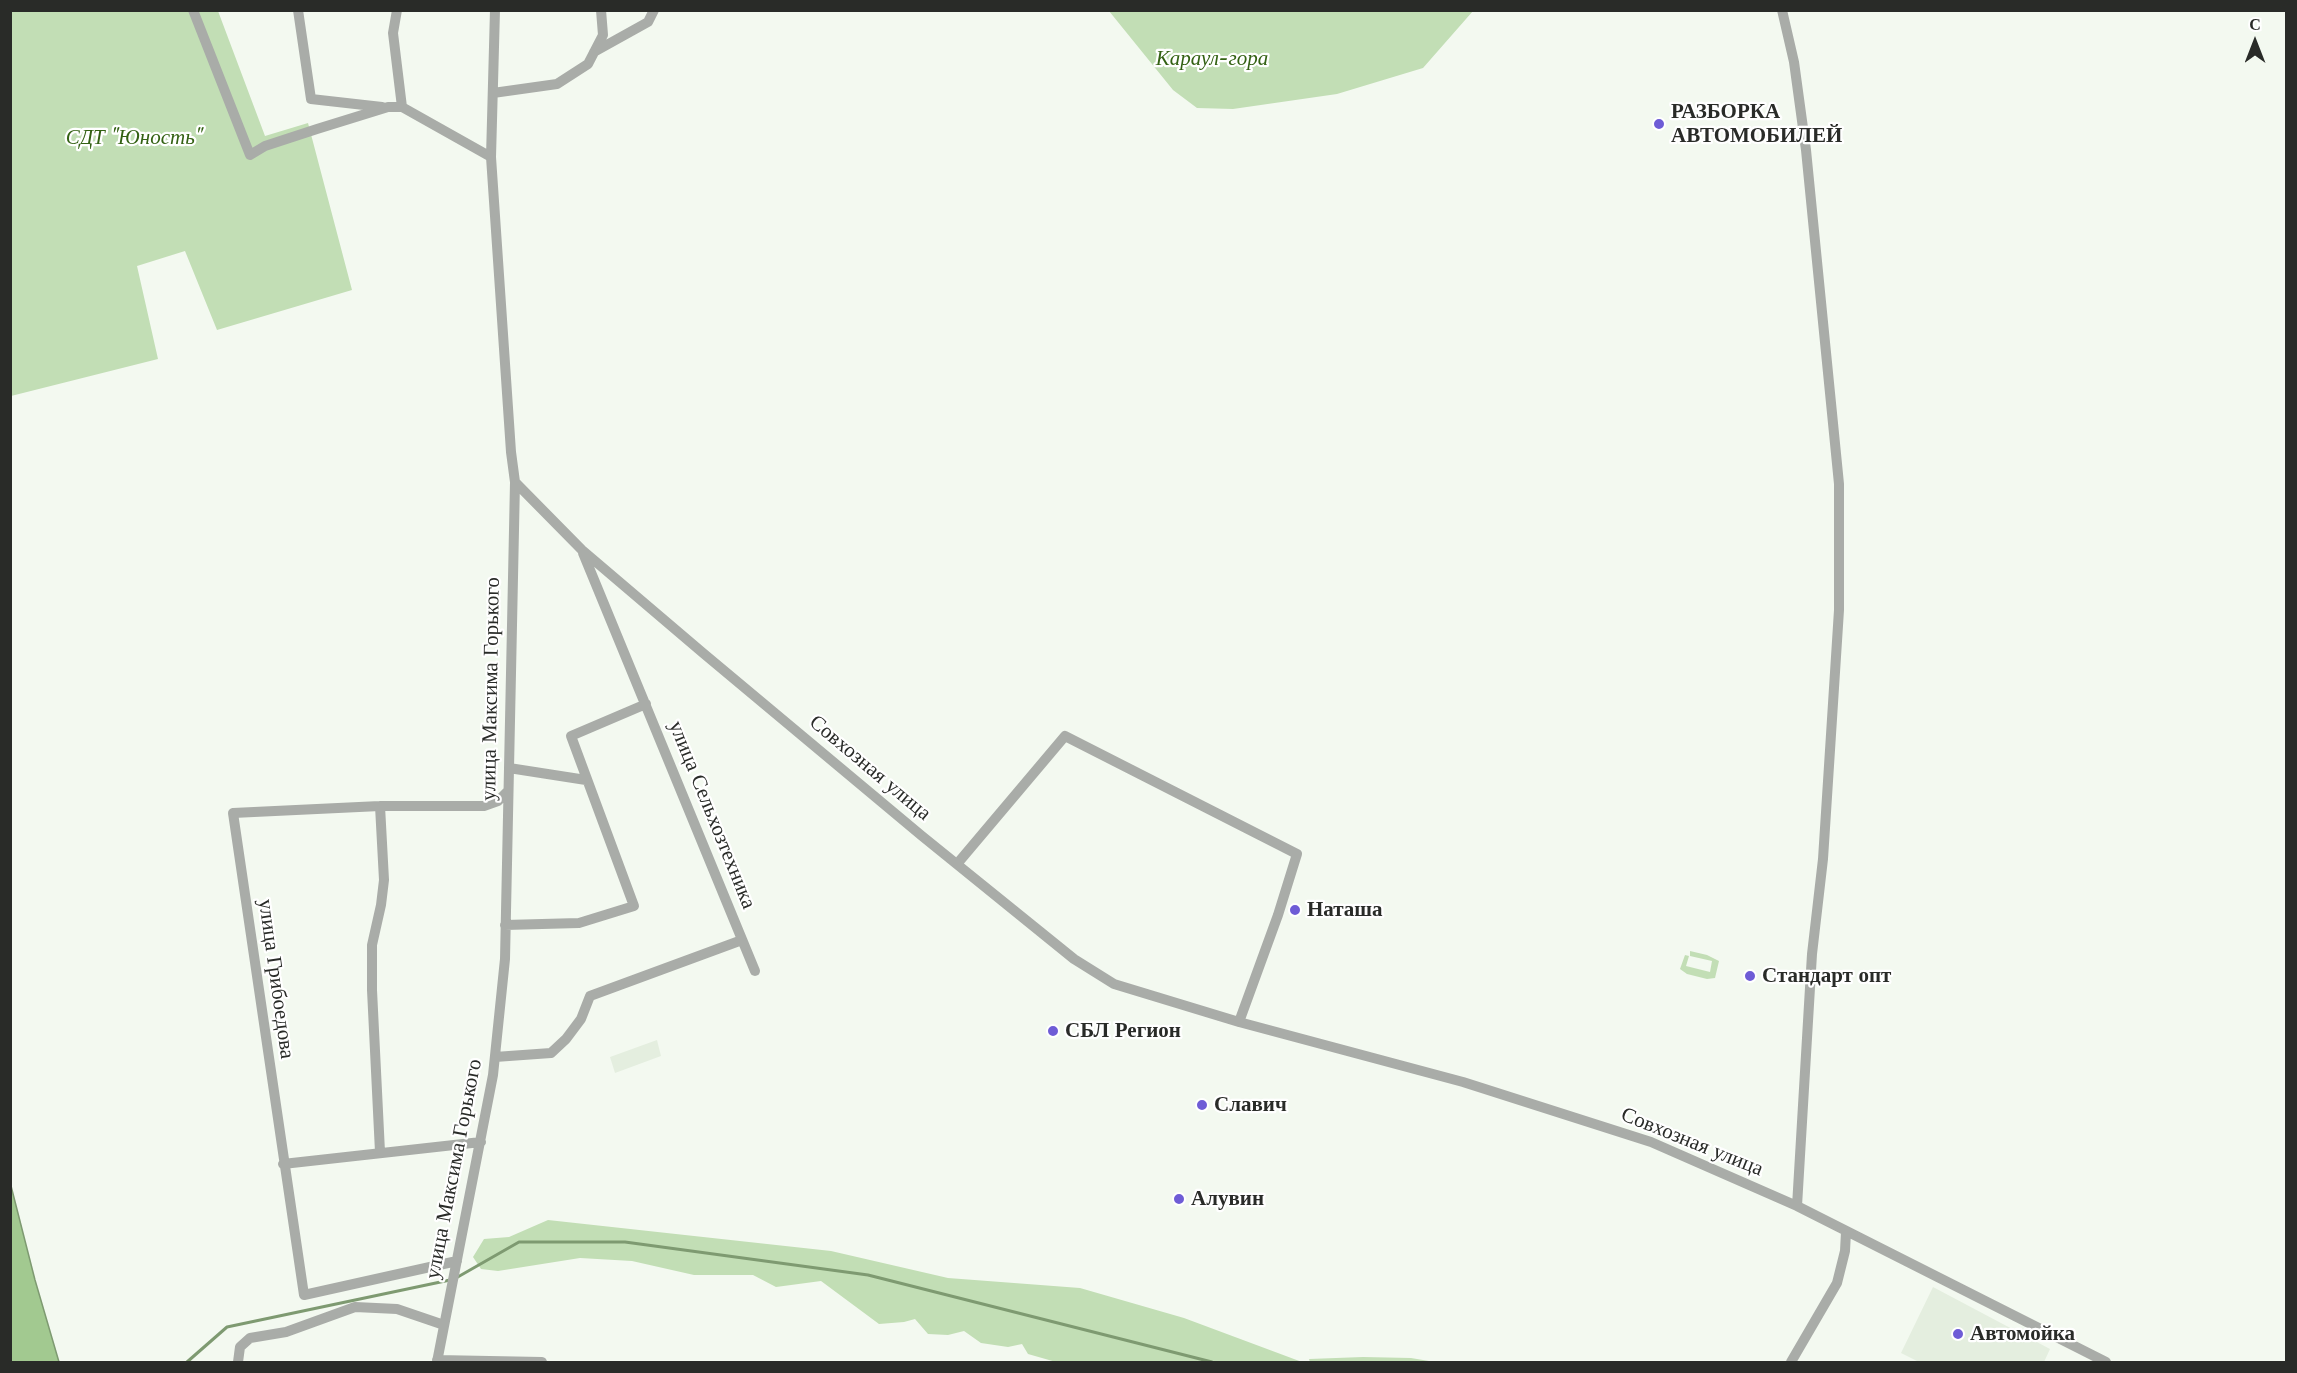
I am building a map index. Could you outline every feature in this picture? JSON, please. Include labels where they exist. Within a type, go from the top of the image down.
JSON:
[{"type":"street","points":[[193,10],[250,155],[265,146],[388,107]]},
{"type":"street","points":[[298,10],[311,99],[402,107],[491,158]]},
{"type":"street","points":[[397,10],[393,33],[402,107]]},
{"type":"street","name":"улица Максима Горького","points":[[437,1361],[481,1142],[495,1057],[505,959],[515,482],[510,452],[491,158],[495,10]]},
{"type":"street","points":[[493,93],[556,84],[588,64],[603,35],[602,10]]},
{"type":"street","points":[[594,52],[648,22],[654,10]]},
{"type":"street","points":[[1782,10],[1794,62],[1806,150],[1839,484],[1839,610],[1823,859],[1812,954],[1797,1206]]},
{"type":"street","name":"Совхозная улица","points":[[515,482],[582,550],[957,864],[1074,959],[1114,984],[1239,1022],[1463,1082],[1651,1142],[1797,1206],[2106,1362]]},
{"type":"street","name":"улица Сельхозтехника","points":[[582,550],[755,971]]},
{"type":"street","name":"улица Сельхозтехника","points":[[506,925],[579,923],[634,906],[571,736],[646,704]]},
{"type":"street","points":[[957,864],[1065,736],[1297,854],[1278,915],[1239,1022]]},
{"type":"street","points":[[509,768],[586,780]]},
{"type":"street","name":"улица Грибоедова","points":[[457,1261],[304,1295],[233,813],[380,806],[484,806],[498,801],[508,791]]},
{"type":"street","points":[[380,806],[384,880],[372,945],[380,1152]]},
{"type":"street","name":"улица Сельхозтехника","points":[[495,1057],[551,1053],[567,1039],[581,1019],[590,996],[742,940]]},
{"type":"street","points":[[283,1164],[481,1142]]},
{"type":"street","points":[[1791,1362],[1837,1283],[1845,1251],[1846,1232]]},
{"type":"street","points":[[238,1362],[240,1347],[250,1338],[286,1332],[355,1307],[398,1309],[444,1325]]},
{"type":"street","points":[[437,1361],[542,1362]]},
{"type":"shaded area","points":[[657,1040],[661,1056],[615,1073],[610,1057]]},
{"type":"shaded area","points":[[10,1182],[35,1280],[59,1362],[11,1362]]},
{"type":"shaded area","points":[[1933,1287],[2050,1349],[2044,1362],[1919,1362],[1901,1353]]},
{"type":"green space","name":"СДТ \"Юность\"","points":[[10,11],[218,11],[265,136],[308,123],[352,290],[217,330],[185,251],[137,266],[158,359],[11,396]]},
{"type":"green space","name":"Караул-гора","points":[[1109,11],[1473,11],[1423,68],[1337,94],[1233,109],[1197,108],[1173,90]]},
{"type":"green space","points":[[1690,951],[1719,961],[1715,978],[1707,979],[1687,974],[1680,969],[1685,955],[1689,956],[1686,966],[1710,972],[1712,961],[1690,956]]},
{"type":"green space","points":[[548,1220],[831,1251],[948,1278],[1080,1288],[1184,1318],[1302,1362],[1056,1362],[1028,1354],[1022,1344],[1008,1347],[981,1343],[964,1331],[948,1335],[928,1334],[915,1319],[879,1324],[821,1281],[776,1287],[753,1275],[694,1275],[632,1261],[580,1258],[498,1271],[481,1269],[473,1257],[484,1239],[509,1237]]},
{"type":"green space","points":[[1411,1358],[1435,1362],[1310,1362],[1309,1359]]},
{"type":"waterway","points":[[456,1278],[519,1242],[625,1242],[868,1275],[1212,1362]]},
{"type":"waterway","points":[[187,1362],[227,1327],[450,1280]]},
{"type":"place","name":"РАЗБОРКА АВТОМОБИЛЕЙ","points":[[1659,124]]},
{"type":"place","name":"Наташа","points":[[1295,910]]},
{"type":"place","name":"Стандарт опт","points":[[1750,976]]},
{"type":"place","name":"СБЛ Регион","points":[[1053,1031]]},
{"type":"place","name":"Славич","points":[[1202,1105]]},
{"type":"place","name":"Алувин","points":[[1179,1199]]},
{"type":"place","name":"Автомойка","points":[[1958,1334]]}]
